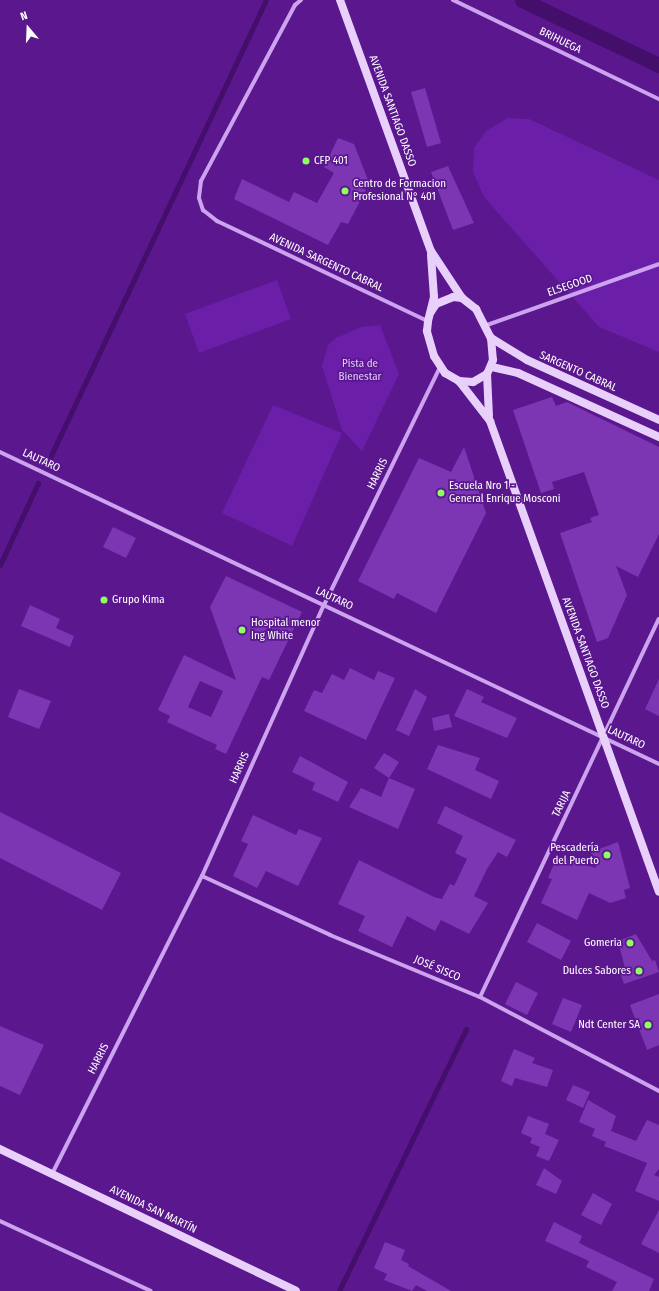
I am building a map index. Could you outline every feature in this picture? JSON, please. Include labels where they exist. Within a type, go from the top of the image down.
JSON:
[{"type":"main road","name":"AVENIDA SANTIAGO DASSO","points":[[340,0],[431,251],[462,298],[476,309],[487,325],[491,338],[489,371],[490,421]]},
{"type":"main road","name":"AVENIDA SANTIAGO DASSO","points":[[431,251],[434,283],[431,312],[428,321],[430,345],[440,367],[459,381],[490,421],[659,892]]},
{"type":"main road","name":"AVENIDA SANTIAGO DASSO","points":[[431,312],[444,299],[462,298]]},
{"type":"main road","name":"SARGENTO CABRAL","points":[[491,338],[527,360],[659,420]]},
{"type":"main road","points":[[459,381],[473,382],[489,371],[518,374],[659,438]]},
{"type":"main road","name":"AVENIDA SAN MARTÍN","points":[[0,1149],[296,1291]]},
{"type":"street","name":"AVENIDA SARGENTO CABRAL","points":[[301,0],[295,5],[201,181],[199,198],[203,210],[217,221],[428,321]]},
{"type":"street","name":"BRIHUEGA","points":[[453,0],[659,99]]},
{"type":"street","name":"ELSEGOOD","points":[[487,325],[659,264]]},
{"type":"street","name":"HARRIS","points":[[52,1174],[202,876],[324,605],[440,367]]},
{"type":"street","name":"LAUTARO","points":[[0,452],[659,764]]},
{"type":"street","name":"TARIJA","points":[[480,997],[604,738],[659,619]]},
{"type":"street","name":"JOSÉ SISCO","points":[[202,876],[330,935],[480,997],[659,1092]]},
{"type":"street","points":[[0,1221],[151,1291]]},
{"type":"green space","points":[[508,118],[529,119],[659,180],[659,352],[599,327],[484,197],[473,172],[474,148],[486,131]]},
{"type":"green space","points":[[277,280],[291,319],[199,353],[185,314]]},
{"type":"green space","name":"Pista de Bienestar","points":[[380,325],[399,374],[362,451],[342,430],[322,366],[328,345],[336,338],[361,327]]},
{"type":"green space","points":[[273,405],[342,433],[292,546],[222,513]]},
{"type":"building","points":[[425,88],[441,143],[427,147],[411,92]]},
{"type":"building","name":"Centro de Formacion Profesional N° 401","points":[[338,138],[354,144],[368,180],[363,188],[366,190],[348,224],[341,222],[328,245],[234,199],[242,179],[289,202],[294,192],[317,203],[334,173],[324,167]]},
{"type":"building","points":[[448,166],[474,223],[453,230],[431,172]]},
{"type":"building","points":[[552,397],[556,406],[567,402],[659,447],[659,534],[638,577],[616,566],[627,595],[608,638],[597,642],[560,533],[592,522],[590,518],[599,515],[584,472],[552,482],[554,489],[541,493],[513,410]]},
{"type":"building","points":[[464,447],[486,513],[436,613],[397,593],[394,599],[358,581],[419,458],[451,472]]},
{"type":"building","points":[[113,527],[136,538],[126,558],[103,547]]},
{"type":"building","points":[[226,576],[302,612],[269,680],[262,677],[226,754],[215,749],[217,745],[167,722],[170,716],[158,710],[184,655],[236,680],[210,607]],"holes":[[[200,681],[223,691],[211,717],[188,707]]]},
{"type":"building","points":[[30,605],[60,619],[56,628],[74,636],[70,647],[21,626]]},
{"type":"building","points":[[350,668],[374,680],[378,671],[395,678],[366,740],[304,711],[314,690],[322,693],[332,674],[344,680]]},
{"type":"building","points":[[659,679],[659,716],[645,709]]},
{"type":"building","points":[[19,689],[51,701],[39,729],[8,717]]},
{"type":"building","points":[[415,689],[427,697],[409,736],[396,730]]},
{"type":"building","points":[[467,689],[484,697],[481,702],[517,718],[507,738],[454,716]]},
{"type":"building","points":[[449,714],[452,727],[434,731],[432,718]]},
{"type":"building","points":[[438,745],[480,758],[475,770],[499,781],[491,799],[427,769]]},
{"type":"building","points":[[384,753],[399,762],[389,778],[374,768]]},
{"type":"building","points":[[300,756],[348,782],[338,802],[312,790],[315,783],[292,772]]},
{"type":"building","points":[[389,778],[415,789],[398,829],[349,807],[361,788],[381,797]]},
{"type":"building","points":[[445,806],[516,840],[507,857],[498,852],[487,869],[474,896],[488,903],[469,934],[441,920],[435,931],[407,916],[392,947],[358,931],[365,916],[338,904],[359,860],[434,897],[442,899],[450,884],[454,886],[467,859],[455,853],[463,836],[437,823]]},
{"type":"building","points":[[0,812],[121,873],[102,910],[0,858]]},
{"type":"building","points":[[253,815],[296,835],[299,829],[322,838],[298,886],[266,871],[257,888],[233,876],[248,844],[241,841]]},
{"type":"building","points":[[618,842],[630,888],[624,890],[626,898],[610,903],[589,893],[577,920],[541,903],[552,879],[548,878],[557,857],[596,868],[591,852]]},
{"type":"building","points":[[537,923],[571,941],[561,960],[527,942]]},
{"type":"building","points":[[636,934],[652,961],[655,960],[659,972],[624,984],[619,970],[625,968],[618,941]]},
{"type":"building","points":[[516,982],[538,993],[527,1015],[505,1004]]},
{"type":"building","name":"Ndt Center SA","points":[[659,994],[659,1045],[647,1050],[630,1005]]},
{"type":"building","points":[[563,998],[582,1005],[571,1032],[552,1024]]},
{"type":"building","points":[[0,1026],[44,1045],[20,1095],[0,1086]]},
{"type":"building","points":[[514,1049],[535,1058],[532,1063],[553,1070],[547,1087],[515,1078],[512,1086],[501,1081]]},
{"type":"building","points":[[573,1085],[590,1092],[583,1108],[566,1100]]},
{"type":"building","points":[[588,1100],[616,1116],[611,1131],[636,1141],[647,1120],[659,1125],[659,1169],[654,1175],[659,1177],[659,1201],[635,1191],[647,1163],[604,1146],[606,1142],[592,1136],[595,1129],[579,1122]]},
{"type":"building","points":[[528,1116],[549,1124],[545,1134],[559,1140],[549,1161],[536,1156],[540,1147],[530,1143],[532,1138],[521,1133]]},
{"type":"building","points":[[544,1168],[562,1181],[556,1194],[536,1185]]},
{"type":"building","points":[[593,1193],[612,1204],[601,1225],[581,1215]]},
{"type":"building","points":[[659,1210],[659,1253],[641,1244]]},
{"type":"building","points":[[554,1222],[582,1236],[579,1243],[654,1279],[649,1291],[612,1291],[617,1282],[586,1267],[589,1261],[545,1241]]},
{"type":"building","points":[[385,1242],[405,1250],[401,1260],[409,1264],[408,1266],[451,1291],[427,1291],[416,1285],[412,1291],[384,1280],[387,1274],[374,1268]]},
{"type":"waterway","points":[[48,462],[266,0]]},
{"type":"waterway","points":[[522,0],[659,65]]},
{"type":"waterway","points":[[0,565],[38,483]]},
{"type":"waterway","points":[[339,1291],[466,1029]]},
{"type":"place","name":"CFP 401","points":[[306,161]]},
{"type":"place","name":"Centro de Formacion Profesional N° 401","points":[[345,191]]},
{"type":"place","name":"Escuela Nro 1 - General Enrique Mosconi","points":[[441,493]]},
{"type":"place","name":"Grupo Kima","points":[[104,600]]},
{"type":"place","name":"Hospital menor Ing White","points":[[242,630]]},
{"type":"place","name":"Pescadería del Puerto","points":[[607,855]]},
{"type":"place","name":"Gomeria","points":[[630,943]]},
{"type":"place","name":"Dulces Sabores","points":[[639,971]]},
{"type":"place","name":"Ndt Center SA","points":[[648,1025]]}]
